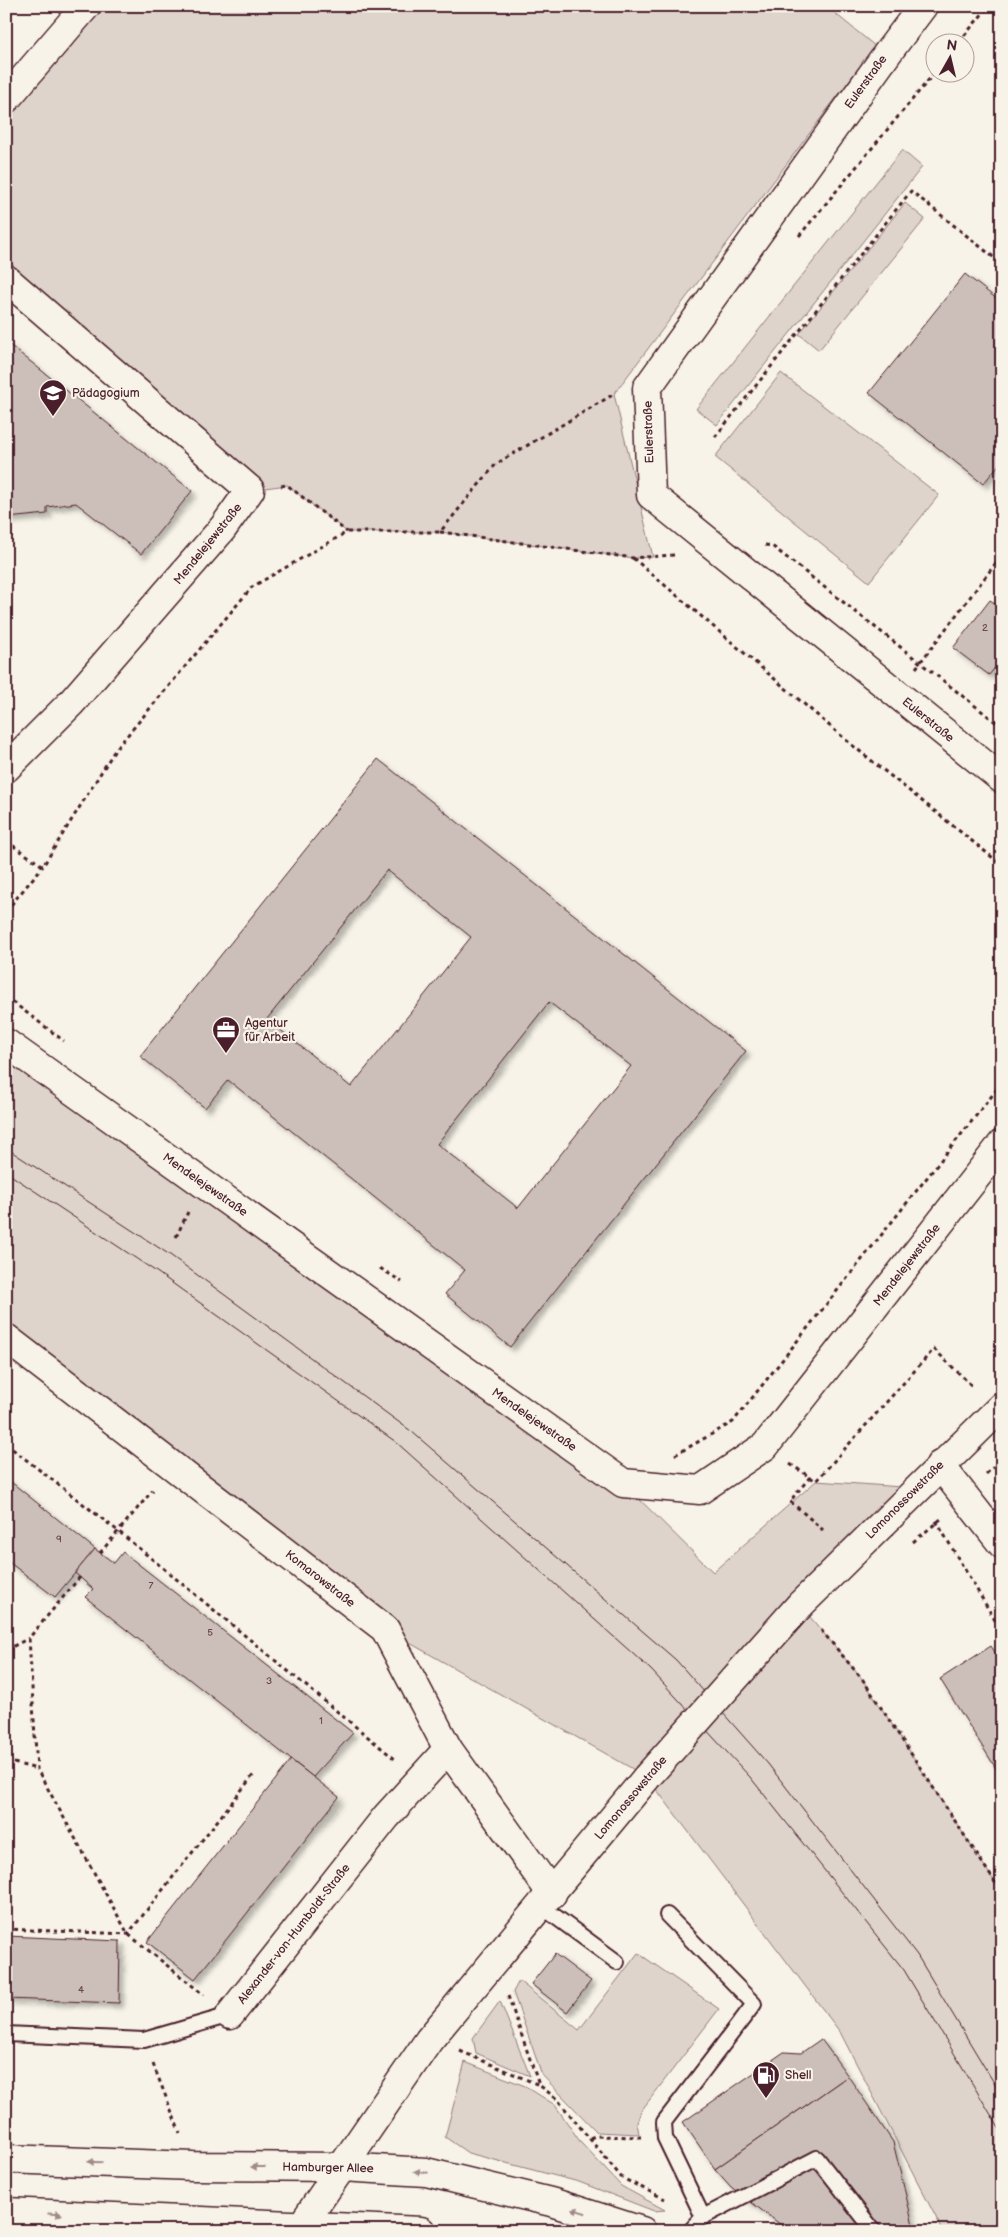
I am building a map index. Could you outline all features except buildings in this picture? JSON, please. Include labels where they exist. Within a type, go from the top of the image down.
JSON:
[{"type":"street","points":[[6,99],[86,6]]},
{"type":"street","name":"Eulerstraße","points":[[923,6],[888,50],[647,388],[651,495],[1002,779]]},
{"type":"street","name":"Mendelejewstraße","points":[[6,279],[250,490],[223,528],[71,703],[6,768]]},
{"type":"street","name":"Mendelejewstraße","points":[[6,1044],[624,1483],[700,1490],[765,1446],[1002,1144]]},
{"type":"street","name":"Komarowstraße","points":[[6,1338],[174,1465],[385,1629],[448,1749],[547,1900]]},
{"type":"street","name":"Lomonossowstraße","points":[[300,2228],[429,2040],[547,1900],[647,1777],[800,1604],[916,1488],[1002,1406]]},
{"type":"street","points":[[940,1465],[1002,1544]]},
{"type":"street","name":"Alexander-von-Humboldt-Straße","points":[[230,2016],[386,1817],[448,1749]]},
{"type":"street","name":"Hamburger Allee","points":[[6,2159],[193,2166],[341,2167],[426,2172],[551,2202],[642,2231]]},
{"type":"street","points":[[6,2212],[300,2228],[420,2231]]},
{"type":"lane","points":[[547,1900],[617,1962]]},
{"type":"lane","points":[[667,1915],[754,2004],[664,2122],[664,2138],[703,2217]]},
{"type":"lane","name":"Alexander-von-Humboldt-Straße","points":[[6,2034],[144,2040],[230,2016]]},
{"type":"lane","points":[[690,2231],[703,2217],[817,2158],[874,2231]]},
{"type":"path","points":[[967,32],[989,6]]},
{"type":"path","points":[[715,437],[911,191],[1002,264]]},
{"type":"path","points":[[440,532],[496,464]]},
{"type":"path","points":[[250,490],[287,485],[347,532]]},
{"type":"path","points":[[6,911],[43,866],[115,750],[252,587],[347,532],[440,532],[633,558],[719,550]]},
{"type":"path","points":[[762,545],[772,546],[1002,727]]},
{"type":"path","points":[[896,693],[1002,555]]},
{"type":"path","points":[[633,558],[852,744],[1002,865]]},
{"type":"path","points":[[6,668],[10,664]]},
{"type":"path","points":[[6,841],[43,866]]},
{"type":"path","points":[[6,997],[69,1045]]},
{"type":"path","points":[[667,1460],[733,1422],[1002,1083]]},
{"type":"path","points":[[377,1267],[386,1270],[409,1288]]},
{"type":"path","points":[[816,1481],[934,1349],[971,1383]]},
{"type":"path","points":[[6,1444],[118,1531],[420,1780]]},
{"type":"path","points":[[100,1553],[174,1465]]},
{"type":"path","points":[[810,1477],[790,1501],[823,1530]]},
{"type":"path","points":[[916,1488],[1002,1632]]},
{"type":"path","points":[[6,1650],[29,1638],[80,1577]]},
{"type":"path","points":[[800,1604],[863,1680],[1002,1893]]},
{"type":"path","points":[[29,1638],[37,1769],[128,1934],[230,2016]]},
{"type":"path","points":[[6,1761],[37,1769]]},
{"type":"path","points":[[128,1934],[255,1773]]},
{"type":"path","points":[[6,1929],[128,1934]]},
{"type":"path","points":[[496,1960],[539,2085]]},
{"type":"path","points":[[144,2040],[193,2166]]},
{"type":"path","points":[[456,2050],[539,2085],[557,2098],[622,2178],[703,2217]]},
{"type":"path","points":[[590,2138],[595,2136],[664,2138]]},
{"type":"shaded area","points":[[86,6],[826,6],[875,46],[614,394],[653,557],[633,558],[440,532],[347,532],[287,485],[250,490],[6,279],[6,99]]},
{"type":"shaded area","points":[[902,150],[922,167],[717,425],[696,409]]},
{"type":"shaded area","points":[[905,203],[925,219],[819,350],[799,334]]},
{"type":"shaded area","points":[[781,373],[939,495],[869,582],[715,457]]},
{"type":"shaded area","points":[[6,1043],[623,1483],[713,1572],[816,1481],[916,1488],[800,1605],[863,1680],[1002,1893],[1002,2231],[943,2231],[840,2032],[647,1777],[385,1629],[6,1338]]},
{"type":"shaded area","points":[[638,1953],[719,2009],[641,2111],[637,2123],[639,2134],[597,2132],[542,2075],[513,1992],[519,1981],[579,2030]]},
{"type":"shaded area","points":[[500,2001],[530,2076],[476,2053],[473,2038]]},
{"type":"shaded area","points":[[465,2062],[525,2086],[555,2105],[581,2143],[621,2186],[665,2210],[654,2211],[579,2182],[468,2153],[445,2137]]},
{"type":"tram line","points":[[6,1148],[170,1255],[411,1431],[676,1660],[768,1764],[917,1955],[1002,2096]]},
{"type":"tram line","points":[[6,1172],[158,1273],[396,1442],[651,1670],[750,1777],[904,1970],[1002,2133]]},
{"type":"place","name":"Pädagogium","points":[[53,417]]},
{"type":"place","name":"Agentur für Arbeit","points":[[226,1054]]},
{"type":"place","name":"Shell","points":[[766,2099]]}]
